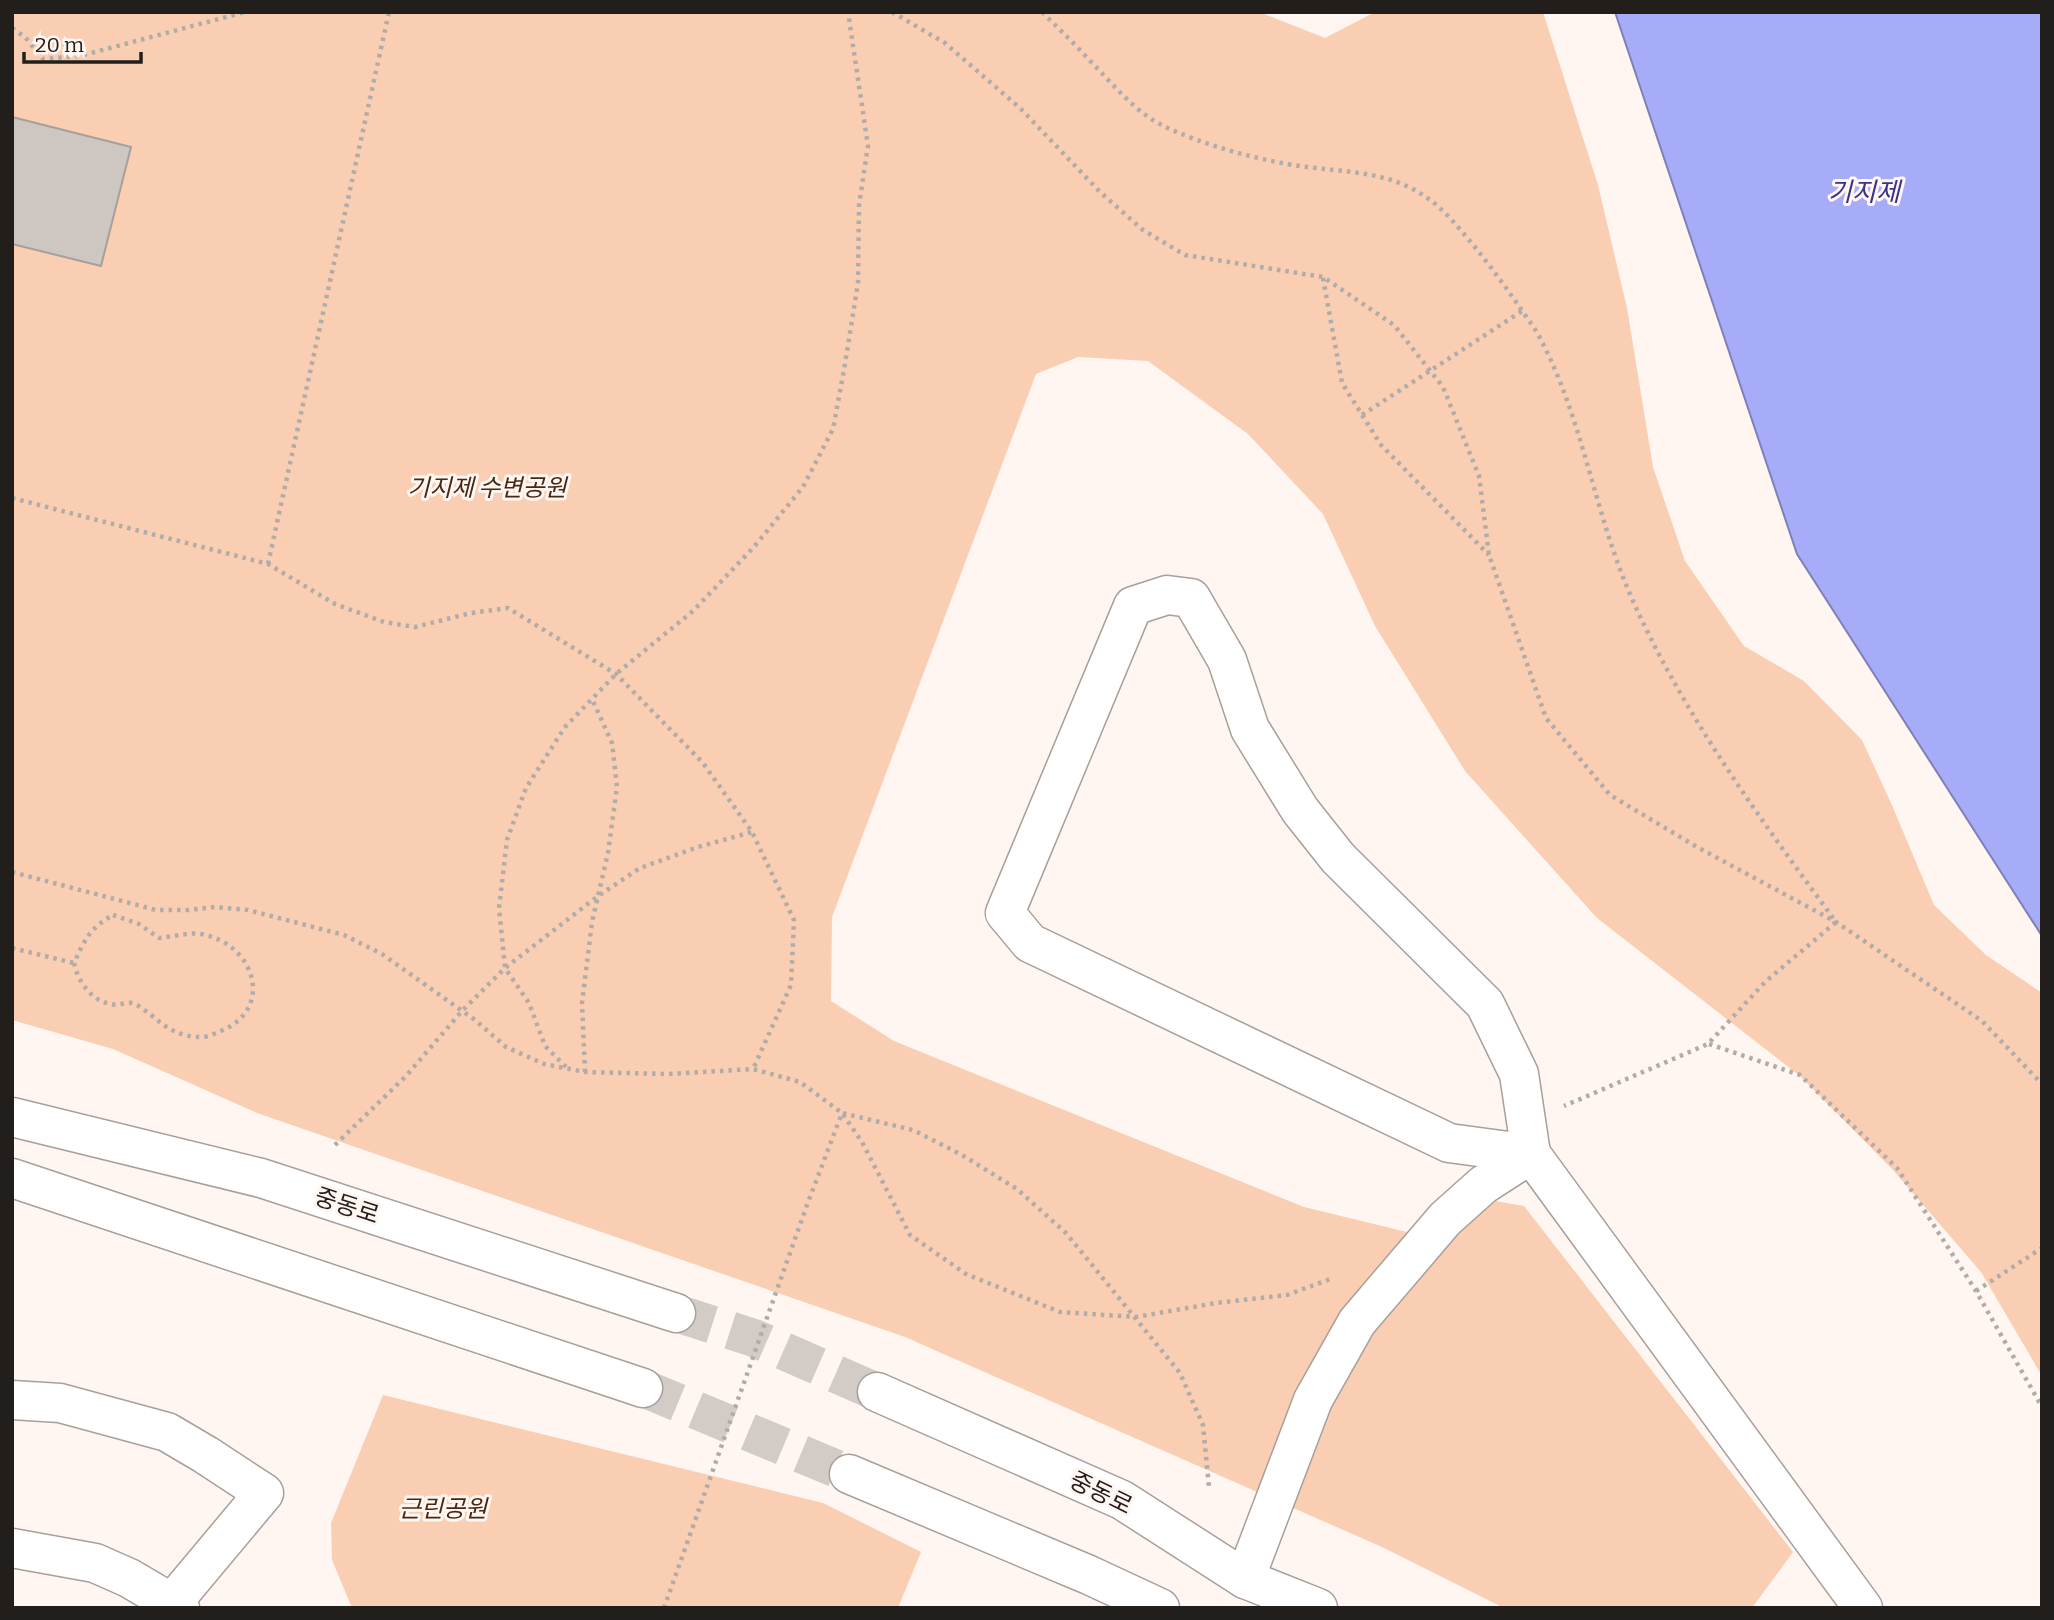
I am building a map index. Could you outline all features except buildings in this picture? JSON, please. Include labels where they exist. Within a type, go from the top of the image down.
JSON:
[{"type":"street","points":[[1529,1138],[1449,1143],[1030,943],[1005,913],[1133,606],[1167,595],[1191,598],[1227,660],[1250,729],[1300,810],[1338,858],[1485,1004],[1519,1074],[1529,1138],[1863,1608]]},
{"type":"street","name":"중동로","points":[[12,1116],[261,1178],[676,1313]]},
{"type":"street","points":[[1245,1579],[1313,1400],[1357,1322],[1445,1219],[1529,1138]]},
{"type":"street","points":[[12,1178],[643,1388]]},
{"type":"street","name":"중동로","points":[[877,1392],[1122,1500],[1245,1579],[1318,1608]]},
{"type":"street","points":[[12,1400],[60,1403],[167,1432],[264,1493],[176,1605],[129,1578],[95,1563],[12,1548]]},
{"type":"street","points":[[849,1474],[1089,1574],[1160,1608]]},
{"type":"path","points":[[12,28],[25,37],[43,59],[80,56],[245,12]]},
{"type":"path","points":[[268,564],[389,12]]},
{"type":"path","points":[[567,1068],[545,1046],[529,1003],[505,968],[499,908],[507,840],[526,788],[565,727],[616,674],[693,611],[753,548],[803,487],[832,429],[858,283],[859,205],[868,146],[848,12]]},
{"type":"path","points":[[892,12],[945,43],[1021,109],[1100,192],[1143,230],[1185,255],[1323,277],[1394,326],[1443,387],[1479,476],[1489,555],[1546,718],[1610,795],[1697,847],[1836,922],[1982,1021],[2042,1084]]},
{"type":"path","points":[[1042,12],[1136,109],[1167,128],[1247,155],[1334,172],[1386,176],[1419,191],[1447,215],[1486,260],[1541,338],[1570,409],[1608,540],[1633,602],[1669,674],[1752,808],[1836,922]]},
{"type":"path","points":[[1323,277],[1342,383],[1381,445],[1489,555]]},
{"type":"path","points":[[1362,415],[1522,311]]},
{"type":"path","points":[[12,498],[268,564],[335,604],[384,622],[415,626],[471,613],[508,608],[616,674],[703,762],[752,832],[794,920],[791,985],[753,1069]]},
{"type":"path","points":[[586,1072],[582,1003],[592,922],[608,853],[617,787],[612,743],[592,699]]},
{"type":"path","points":[[335,1145],[406,1076],[462,1011],[505,968],[598,896],[640,868],[752,832]]},
{"type":"path","points":[[12,872],[156,910],[215,907],[248,911],[344,935],[382,954],[462,1011],[506,1047],[544,1064],[586,1072],[668,1074],[753,1069],[800,1082],[842,1113],[863,1142],[910,1235],[966,1274],[1060,1312],[1136,1317],[1216,1303],[1287,1295],[1333,1278]]},
{"type":"path","points":[[113,915],[139,925],[159,938],[199,933],[226,942],[241,954],[254,984],[251,1002],[244,1015],[229,1028],[205,1038],[185,1036],[173,1032],[131,1003],[109,1004],[95,997],[83,984],[74,963],[85,939],[97,924],[113,915]]},
{"type":"path","points":[[1529,1138],[1709,1044],[1765,982],[1836,922]]},
{"type":"path","points":[[12,948],[74,963]]},
{"type":"path","points":[[1709,1044],[1800,1075],[1897,1168],[1976,1291],[2042,1407]]},
{"type":"path","points":[[842,1113],[913,1130],[962,1155],[1017,1189],[1066,1233],[1180,1373],[1203,1425],[1209,1487]]},
{"type":"path","points":[[664,1608],[842,1113]]},
{"type":"path","points":[[1976,1291],[2042,1248]]},
{"type":"green space","name":"기지제 수변공원","points":[[12,12],[1259,12],[1325,38],[1375,12],[1543,12],[1598,185],[1627,308],[1653,467],[1685,561],[1744,646],[1804,681],[1862,740],[1934,905],[1986,955],[2042,993],[2042,1376],[1981,1272],[1893,1170],[1800,1076],[1597,918],[1465,771],[1375,626],[1323,514],[1248,434],[1148,361],[1078,357],[1036,374],[832,917],[831,1001],[894,1041],[1304,1207],[1440,1240],[1489,1200],[1524,1206],[1793,1552],[1752,1608],[1504,1608],[1382,1547],[905,1337],[257,1113],[113,1049],[12,1020]]},
{"type":"green space","name":"근린공원","points":[[383,1395],[823,1503],[921,1552],[898,1608],[352,1608],[332,1560],[331,1523]]},
{"type":"water","name":"기지제","points":[[1615,12],[2042,12],[2042,936],[1797,554]]},
{"type":"tunnel","points":[[676,1313],[754,1338],[877,1392]]},
{"type":"tunnel","points":[[643,1388],[849,1474]]}]
